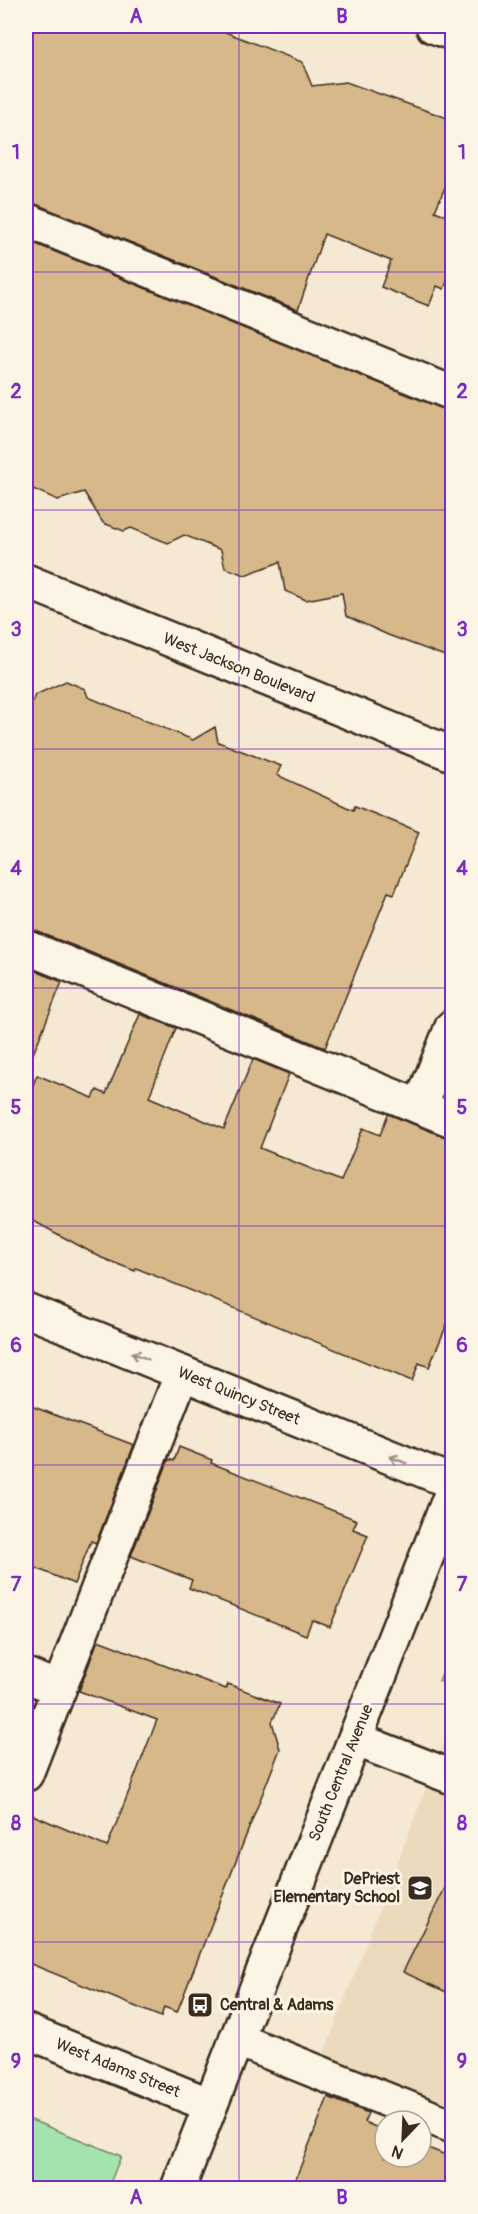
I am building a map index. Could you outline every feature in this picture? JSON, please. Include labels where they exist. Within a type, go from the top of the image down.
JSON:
[{"type":"street","points":[[433,26],[453,33]]},
{"type":"street","points":[[26,220],[453,393]]},
{"type":"street","name":"West Jackson Boulevard","points":[[26,581],[453,754]]},
{"type":"street","points":[[26,947],[453,1120]]},
{"type":"street","points":[[420,1107],[453,1027]]},
{"type":"street","name":"West Quincy Street","points":[[26,1310],[453,1482]]},
{"type":"street","points":[[26,1774],[182,1373]]},
{"type":"street","name":"South Central Avenue","points":[[178,2188],[453,1492]]},
{"type":"street","points":[[26,1675],[59,1689]]},
{"type":"street","points":[[355,1739],[453,1777]]},
{"type":"street","name":"West Adams Street","points":[[26,2031],[210,2105]]},
{"type":"street","points":[[236,2039],[453,2126]]},
{"type":"shaded area","name":"DePriest Elementary School","points":[[452,1721],[452,2108],[323,2056]]},
{"type":"green space","points":[[452,1646],[452,1686],[439,1681]]},
{"type":"green space","points":[[26,2118],[121,2156],[108,2188],[26,2188]]},
{"type":"building","points":[[26,26],[210,26],[302,62],[312,86],[346,82],[453,120],[453,168],[435,211],[453,218],[453,267],[444,289],[437,286],[429,306],[381,287],[391,261],[324,234],[298,310],[26,202]]},
{"type":"building","points":[[26,240],[453,413],[453,659],[388,635],[346,616],[342,593],[306,600],[285,591],[280,562],[245,575],[225,568],[221,550],[184,535],[168,543],[131,528],[124,531],[103,523],[84,492],[58,500],[26,486]]},
{"type":"building","points":[[66,681],[85,689],[88,697],[193,740],[215,727],[218,742],[281,766],[277,775],[353,810],[355,806],[419,832],[394,894],[388,892],[325,1048],[77,947],[26,929],[26,718],[35,695]]},
{"type":"building","points":[[26,967],[62,982],[27,1069],[26,1068]]},
{"type":"building","points":[[140,1014],[176,1028],[149,1097],[224,1129],[253,1059],[289,1074],[260,1148],[341,1181],[363,1128],[380,1135],[388,1114],[445,1137],[453,1138],[453,1310],[429,1367],[419,1363],[412,1381],[136,1268],[135,1271],[102,1258],[26,1217],[26,1103],[37,1075],[93,1098],[97,1090],[106,1094]]},
{"type":"building","points":[[26,1404],[134,1445],[96,1543],[91,1541],[74,1584],[26,1564]]},
{"type":"building","points":[[179,1447],[212,1460],[211,1463],[357,1520],[353,1529],[368,1535],[330,1627],[312,1620],[306,1635],[189,1588],[192,1580],[131,1556],[169,1459],[174,1461]]},
{"type":"building","points":[[98,1640],[226,1689],[228,1684],[280,1704],[272,1722],[280,1749],[177,2012],[164,2007],[161,2017],[26,1962],[26,1812],[107,1847],[157,1720],[79,1691]]},
{"type":"building","points":[[453,1872],[453,1995],[403,1972]]},
{"type":"building","points":[[328,2097],[368,2113],[364,2122],[373,2126],[373,2169],[433,2169],[433,2150],[453,2158],[453,2188],[292,2188]]},
{"type":"place","name":"DePriest Elementary School","points":[[420,1888]]},
{"type":"place","name":"Central & Adams","points":[[200,2005]]}]
